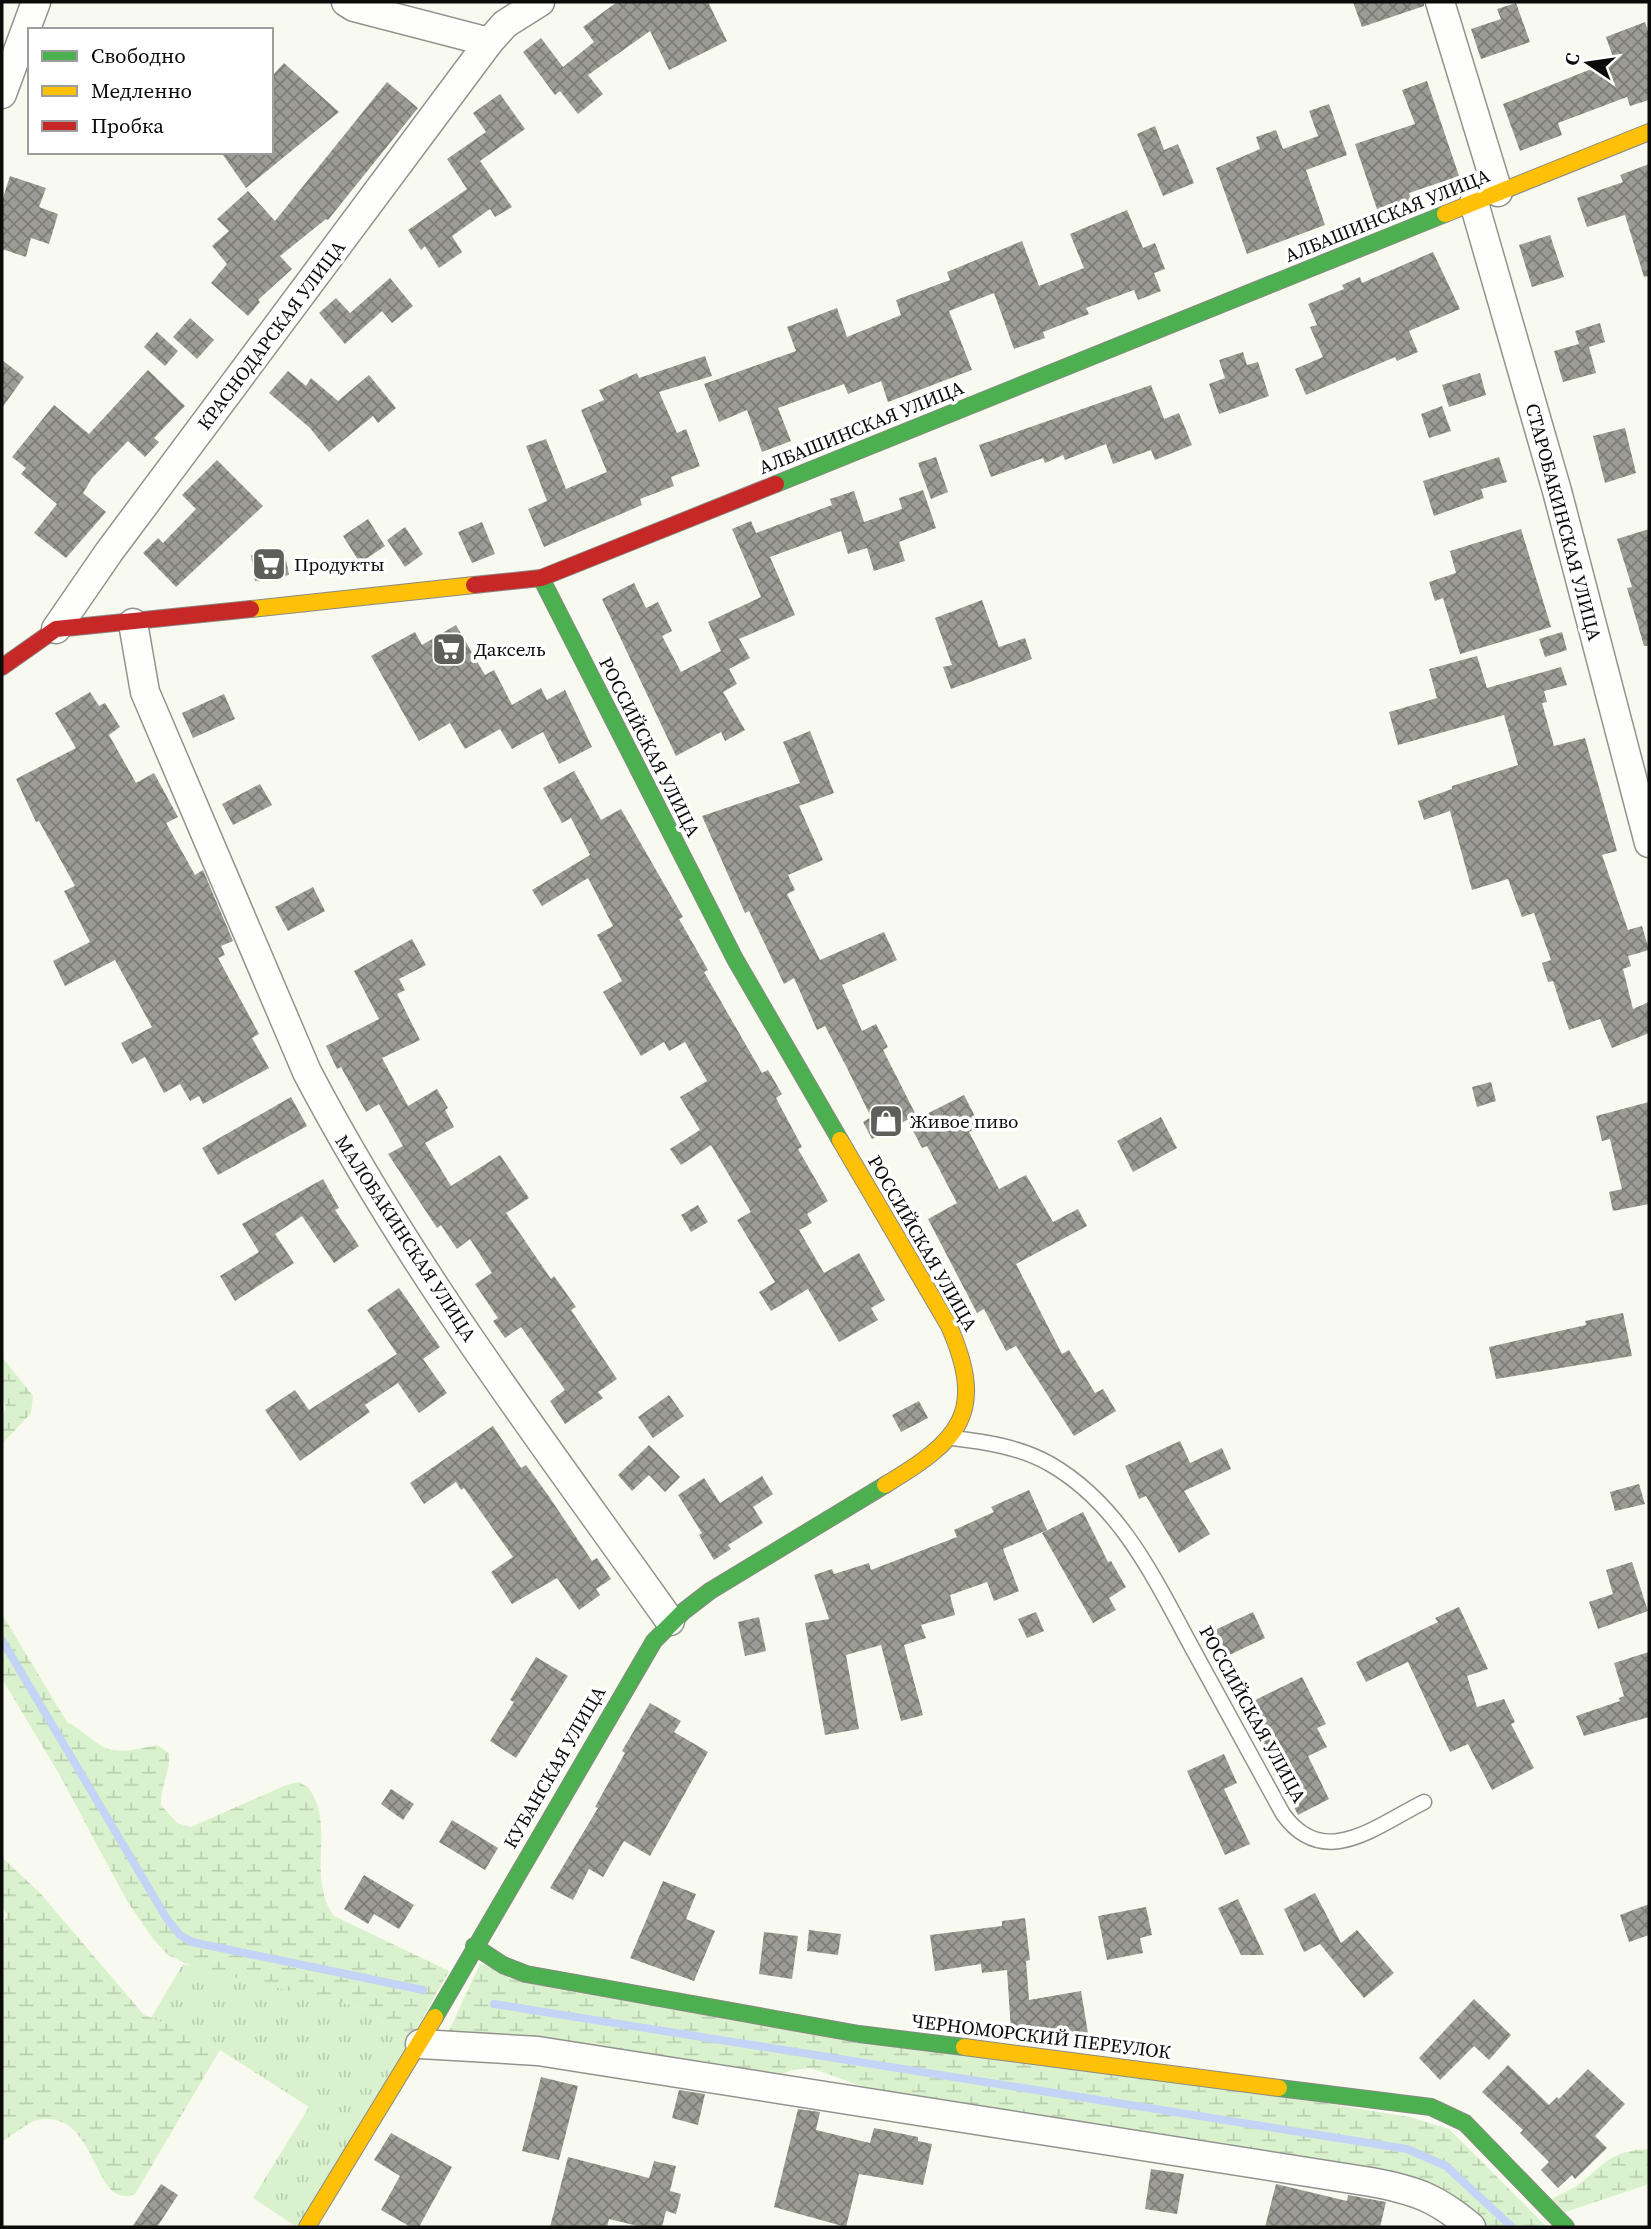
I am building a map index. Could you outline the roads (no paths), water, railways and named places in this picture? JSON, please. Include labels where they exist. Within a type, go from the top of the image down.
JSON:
[{"type":"street","points":[[2,94],[36,2]]},
{"type":"street","points":[[346,2],[354,7],[489,42]]},
{"type":"street","name":"КРАСНОДАРСКАЯ УЛИЦА","points":[[2,667],[56,629],[109,552],[489,42],[505,24],[540,2]]},
{"type":"street","name":"СТАРОБАКИНСКАЯ УЛИЦА","points":[[1440,2],[1557,491],[1649,843]]},
{"type":"street","name":"АЛБАШИНСКАЯ УЛИЦА","points":[[56,629],[541,578],[1649,132]]},
{"type":"street","name":"РОССИЙСКАЯ УЛИЦА","points":[[541,578],[735,959],[949,1326],[960,1351],[967,1385],[964,1416],[952,1438]]},
{"type":"street","name":"МАЛОБАКИНСКАЯ УЛИЦА","points":[[133,623],[145,692],[307,1072],[341,1138],[363,1178],[448,1307],[670,1621]]},
{"type":"street","name":"КУБАНСКАЯ УЛИЦА","points":[[307,2227],[419,2044],[647,1650],[670,1621],[710,1591],[909,1471],[952,1438]]},
{"type":"street","name":"ЧЕРНОМОРСКИЙ ПЕРЕУЛОК","points":[[474,1946],[503,1965],[526,1974],[859,2034],[1430,2107],[1451,2114],[1465,2123],[1566,2227]]},
{"type":"street","points":[[419,2044],[538,2051],[1393,2186],[1443,2203],[1471,2227]]},
{"type":"lane","name":"РОССИЙСКАЯ УЛИЦА","points":[[952,1438],[1019,1450],[1048,1463],[1081,1486],[1113,1516],[1150,1570],[1283,1814],[1299,1833],[1331,1844],[1348,1841],[1424,1802]]},
{"type":"waterway","points":[[2,1640],[167,1919],[180,1935],[192,1942],[423,1990]]},
{"type":"waterway","points":[[494,2004],[1407,2149],[1446,2166],[1512,2227]]},
{"type":"place","name":"Продукты","points":[[269,564]]},
{"type":"place","name":"Даксель","points":[[449,649]]},
{"type":"place","name":"Живое пиво","points":[[886,1121]]}]
